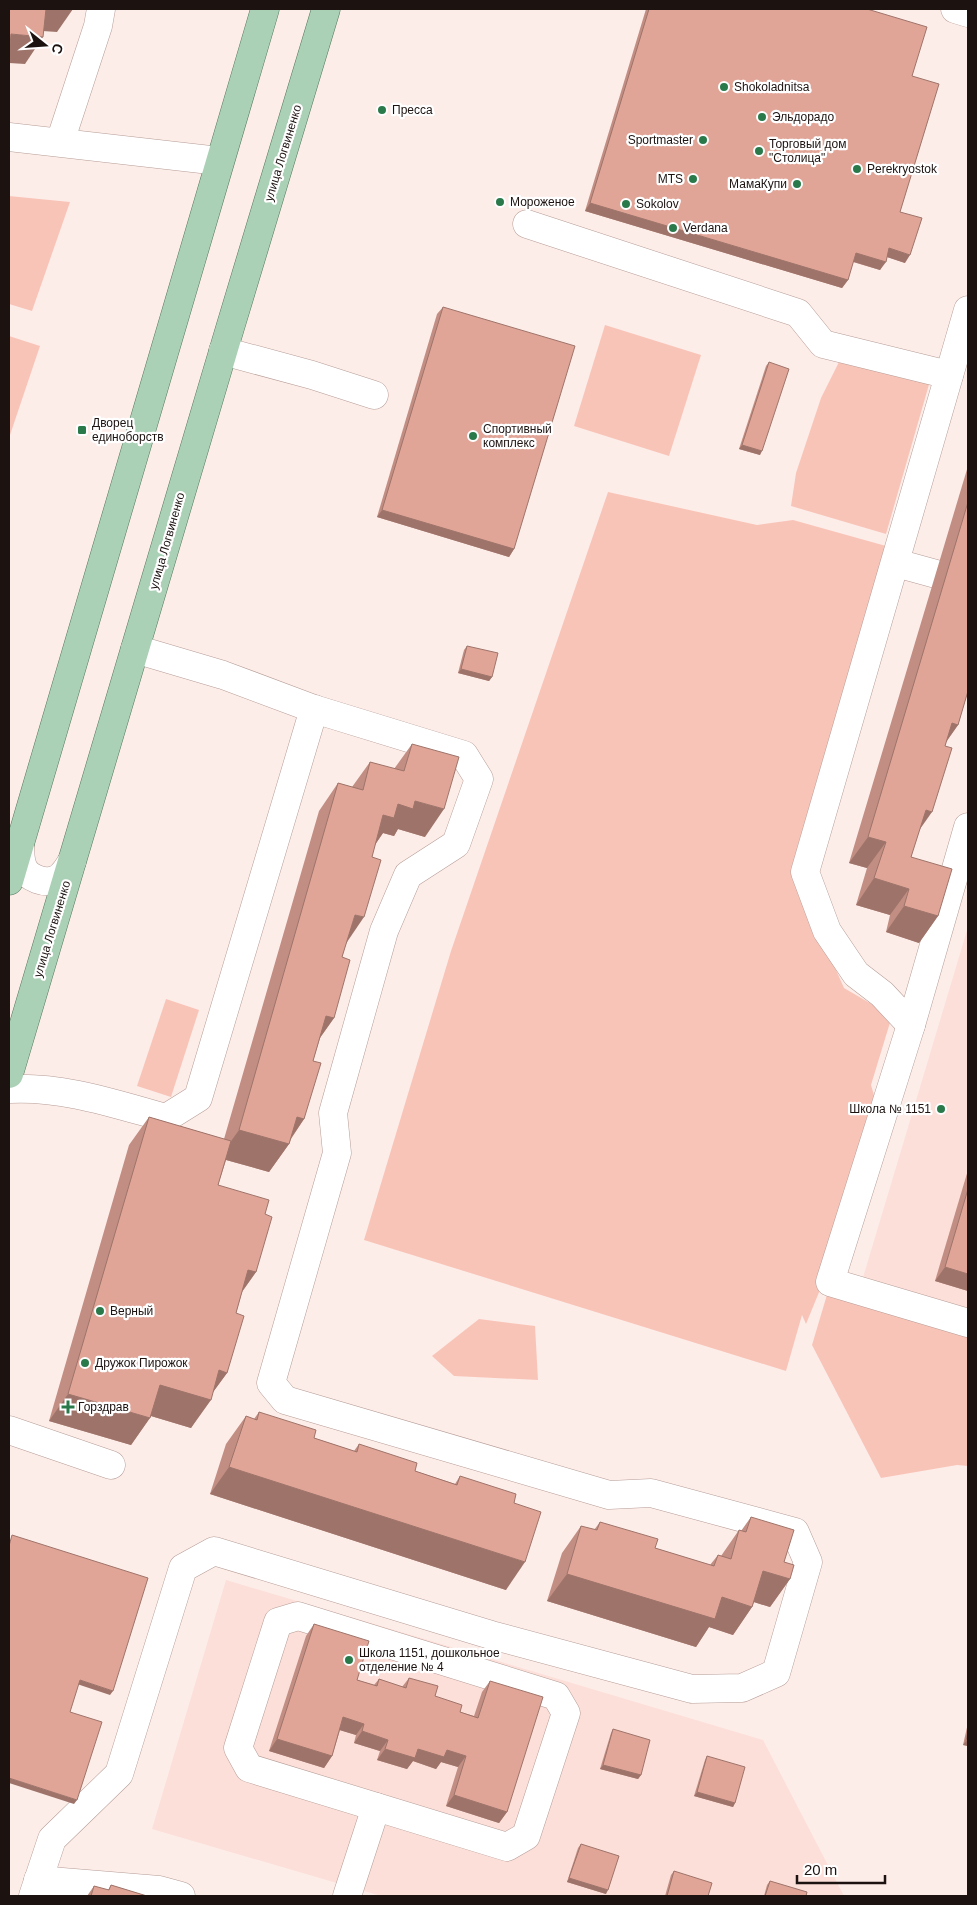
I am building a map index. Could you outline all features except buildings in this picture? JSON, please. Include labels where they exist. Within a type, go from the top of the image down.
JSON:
[{"type":"main road","points":[[9,881],[15,850],[265,9]]},
{"type":"main road","name":"улица Логвиненко","points":[[9,1074],[326,9]]},
{"type":"street","points":[[60,142],[98,26],[101,9]]},
{"type":"street","points":[[9,137],[219,162]]},
{"type":"street","points":[[527,224],[798,313],[823,344],[949,375]]},
{"type":"street","points":[[910,1025],[882,994],[856,974],[827,931],[805,872],[968,310]]},
{"type":"street","points":[[223,351],[312,374],[374,395]]},
{"type":"street","points":[[896,563],[936,574]]},
{"type":"street","points":[[136,649],[223,675],[314,709],[464,755],[479,779],[456,844],[408,875],[384,931],[333,1113],[337,1153],[271,1383],[285,1400],[609,1495],[651,1493],[795,1532],[808,1562],[776,1673],[742,1688],[692,1689],[491,1635],[214,1551],[183,1568],[119,1774],[52,1839],[36,1888],[159,1890],[181,1896]]},
{"type":"street","points":[[9,1089],[32,1088],[69,1093],[166,1118],[198,1098],[314,709]]},
{"type":"street","points":[[968,827],[910,1025],[830,1282],[968,1323]]},
{"type":"street","points":[[15,850],[28,875],[42,881],[55,880],[64,873],[72,861]]},
{"type":"street","points":[[9,1430],[111,1465]]},
{"type":"street","points":[[298,1616],[556,1696],[566,1713],[526,1836],[507,1847],[376,1807],[249,1768],[238,1748],[278,1622],[298,1616]]},
{"type":"street","points":[[347,1896],[376,1807]]},
{"type":"shaded area","points":[[9,196],[70,202],[32,311],[9,304]]},
{"type":"shaded area","points":[[605,325],[701,355],[669,456],[574,426]]},
{"type":"shaded area","points":[[9,336],[40,346],[10,435],[9,434]]},
{"type":"shaded area","points":[[843,354],[930,381],[886,534],[791,506],[796,473],[821,398]]},
{"type":"shaded area","points":[[608,492],[757,525],[793,520],[886,546],[806,902],[844,988],[892,1016],[871,1085],[879,1112],[822,1285],[806,1324],[802,1315],[786,1371],[364,1240],[451,951]]},
{"type":"shaded area","name":"Школа № 1151","points":[[968,927],[968,1449],[859,1291]]},
{"type":"shaded area","points":[[166,999],[199,1010],[171,1097],[137,1086]]},
{"type":"shaded area","points":[[829,1288],[968,1329],[968,1466],[957,1465],[881,1478],[812,1345]]},
{"type":"shaded area","points":[[479,1319],[535,1326],[538,1380],[454,1376],[432,1356]]},
{"type":"shaded area","name":"Школа 1151, дошкольное отделение № 4","points":[[226,1580],[763,1740],[844,1896],[381,1896],[152,1829]]},
{"type":"place","name":"Shokoladnitsa","points":[[724,87]]},
{"type":"place","name":"Пресса","points":[[382,110]]},
{"type":"place","name":"Эльдорадо","points":[[762,117]]},
{"type":"place","name":"Sportmaster","points":[[703,140]]},
{"type":"place","name":"Торговый дом \"Столица\"","points":[[759,151]]},
{"type":"place","name":"Perekryostok","points":[[857,169]]},
{"type":"place","name":"MTS","points":[[693,179]]},
{"type":"place","name":"МамаКупи","points":[[797,184]]},
{"type":"place","name":"Мороженое","points":[[500,202]]},
{"type":"place","name":"Sokolov","points":[[626,204]]},
{"type":"place","name":"Verdana","points":[[673,228]]},
{"type":"place","name":"Дворец единоборств","points":[[82,430]]},
{"type":"place","name":"Спортивный комплекс","points":[[473,436]]},
{"type":"place","name":"Школа № 1151","points":[[941,1109]]},
{"type":"place","name":"Верный","points":[[100,1311]]},
{"type":"place","name":"Дружок Пирожок","points":[[85,1363]]},
{"type":"place","name":"Горздрав","points":[[68,1407]]},
{"type":"place","name":"Школа 1151, дошкольное отделение № 4","points":[[349,1660]]}]
